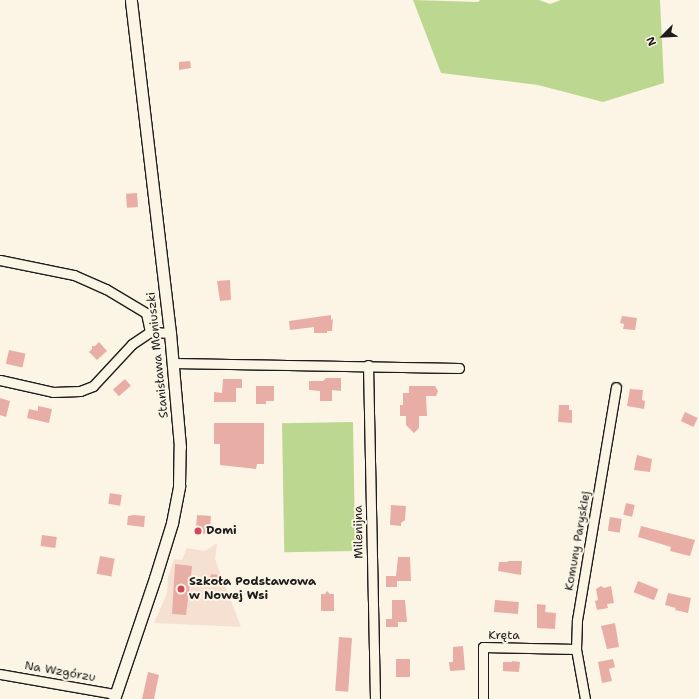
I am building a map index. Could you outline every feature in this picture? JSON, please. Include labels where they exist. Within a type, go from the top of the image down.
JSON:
[{"type":"main road","name":"Stanisława Moniuszki","points":[[114,696],[160,563],[172,523],[179,486],[180,447],[170,333],[131,0]]},
{"type":"street","points":[[0,260],[74,275],[106,289],[146,313],[150,332]]},
{"type":"street","points":[[0,380],[53,392],[80,391],[93,386],[132,344],[150,332],[170,333]]},
{"type":"street","points":[[173,363],[368,365],[460,368]]},
{"type":"street","name":"Milenijna","points":[[368,365],[375,699]]},
{"type":"street","name":"Komuny Paryskiej","points":[[584,699],[576,649],[577,620],[616,387]]},
{"type":"street","name":"Kręta","points":[[483,699],[483,647],[576,649]]},
{"type":"street","name":"Na Wzgórzu","points":[[0,674],[114,696]]},
{"type":"shaded area","points":[[217,543],[215,559],[241,627],[154,623],[167,593],[168,577],[174,559],[182,560],[187,548],[205,551]]},
{"type":"green space","points":[[413,0],[478,2],[480,0],[539,0],[550,4],[561,0],[660,0],[664,83],[603,102],[538,85],[441,73]]},
{"type":"green space","points":[[353,422],[355,551],[284,552],[282,423]]},
{"type":"building","points":[[190,61],[191,68],[179,70],[179,62]]},
{"type":"building","points":[[137,193],[138,207],[127,208],[126,194]]},
{"type":"building","points":[[230,280],[231,300],[220,301],[217,281]]},
{"type":"building","points":[[331,315],[331,320],[333,319],[332,331],[327,331],[327,333],[314,333],[314,327],[290,330],[289,321]]},
{"type":"building","points":[[622,316],[637,318],[635,330],[623,329],[624,324],[620,323]]},
{"type":"building","points":[[99,342],[107,351],[97,360],[89,352],[92,349],[92,346],[95,346]]},
{"type":"building","points":[[9,350],[26,354],[22,367],[6,364]]},
{"type":"building","points":[[326,378],[341,378],[341,391],[332,390],[332,401],[320,401],[320,391],[309,390],[309,381],[323,381]]},
{"type":"building","points":[[125,379],[131,386],[119,396],[113,389]]},
{"type":"building","points":[[223,379],[242,379],[242,388],[236,388],[236,402],[214,402],[214,392],[222,393]]},
{"type":"building","points":[[256,386],[274,386],[274,401],[266,401],[266,404],[256,404]]},
{"type":"building","points":[[409,386],[435,386],[438,391],[436,396],[426,396],[427,416],[419,416],[419,428],[414,433],[406,425],[406,416],[400,416],[400,405],[403,405],[403,393],[409,393]]},
{"type":"building","points":[[630,389],[643,390],[642,400],[645,401],[644,409],[627,406]]},
{"type":"building","points":[[0,398],[10,401],[6,417],[0,415]]},
{"type":"building","points":[[559,405],[569,405],[569,410],[572,410],[572,423],[558,422]]},
{"type":"building","points":[[38,406],[52,409],[49,423],[27,418],[29,409],[38,411]]},
{"type":"building","points":[[685,412],[698,418],[693,427],[681,421]]},
{"type":"building","points":[[214,423],[264,423],[264,464],[257,464],[256,469],[220,465],[220,444],[214,444]]},
{"type":"building","points":[[637,455],[652,459],[650,472],[634,470]]},
{"type":"building","points":[[110,493],[122,495],[120,506],[108,504]]},
{"type":"building","points":[[626,503],[635,505],[632,517],[623,515]]},
{"type":"building","points":[[391,505],[406,506],[405,520],[401,523],[401,526],[390,525]]},
{"type":"building","points":[[197,515],[211,516],[210,534],[196,533]]},
{"type":"building","points":[[128,516],[145,516],[144,527],[127,525]]},
{"type":"building","points":[[610,517],[622,519],[620,533],[608,531]]},
{"type":"building","points":[[641,526],[695,540],[690,556],[670,551],[671,547],[638,537]]},
{"type":"building","points":[[42,535],[57,537],[55,548],[40,546]]},
{"type":"building","points":[[100,556],[115,559],[111,577],[97,574]]},
{"type":"building","points":[[398,557],[410,557],[411,581],[397,581],[397,587],[386,587],[386,576],[396,576]]},
{"type":"building","points":[[522,561],[521,575],[498,571],[499,562]]},
{"type":"building","name":"Szkoła Podstawowa w Nowej Wsi","points":[[175,564],[192,566],[191,577],[210,578],[211,574],[219,575],[217,586],[190,583],[186,615],[172,614]]},
{"type":"building","points":[[638,581],[658,589],[654,600],[634,592]]},
{"type":"building","points":[[601,586],[604,588],[611,586],[614,603],[607,604],[608,608],[597,610],[595,601],[598,600],[596,589]]},
{"type":"building","points":[[327,591],[330,594],[334,594],[334,611],[321,611],[321,594],[325,594]]},
{"type":"building","points":[[668,593],[691,598],[688,613],[675,610],[676,608],[665,605]]},
{"type":"building","points":[[392,600],[405,600],[407,622],[398,622],[398,627],[386,627],[386,619],[392,619]]},
{"type":"building","points":[[495,600],[519,602],[518,614],[494,612]]},
{"type":"building","points":[[537,604],[546,605],[545,612],[556,613],[555,629],[537,628]]},
{"type":"building","points":[[615,623],[619,647],[607,649],[601,626]]},
{"type":"building","points":[[339,637],[352,638],[348,692],[335,691]]},
{"type":"building","points":[[463,646],[465,670],[450,671],[449,662],[453,662],[453,647]]},
{"type":"building","points":[[396,659],[410,659],[410,677],[396,677]]},
{"type":"building","points":[[613,659],[615,667],[609,669],[612,681],[602,683],[598,662]]},
{"type":"building","points":[[503,662],[520,662],[519,672],[503,671]]},
{"type":"building","points":[[148,672],[159,675],[154,699],[142,699]]},
{"type":"place","name":"Domi","points":[[198,531]]},
{"type":"place","name":"Szkoła Podstawowa w Nowej Wsi","points":[[181,589]]}]
